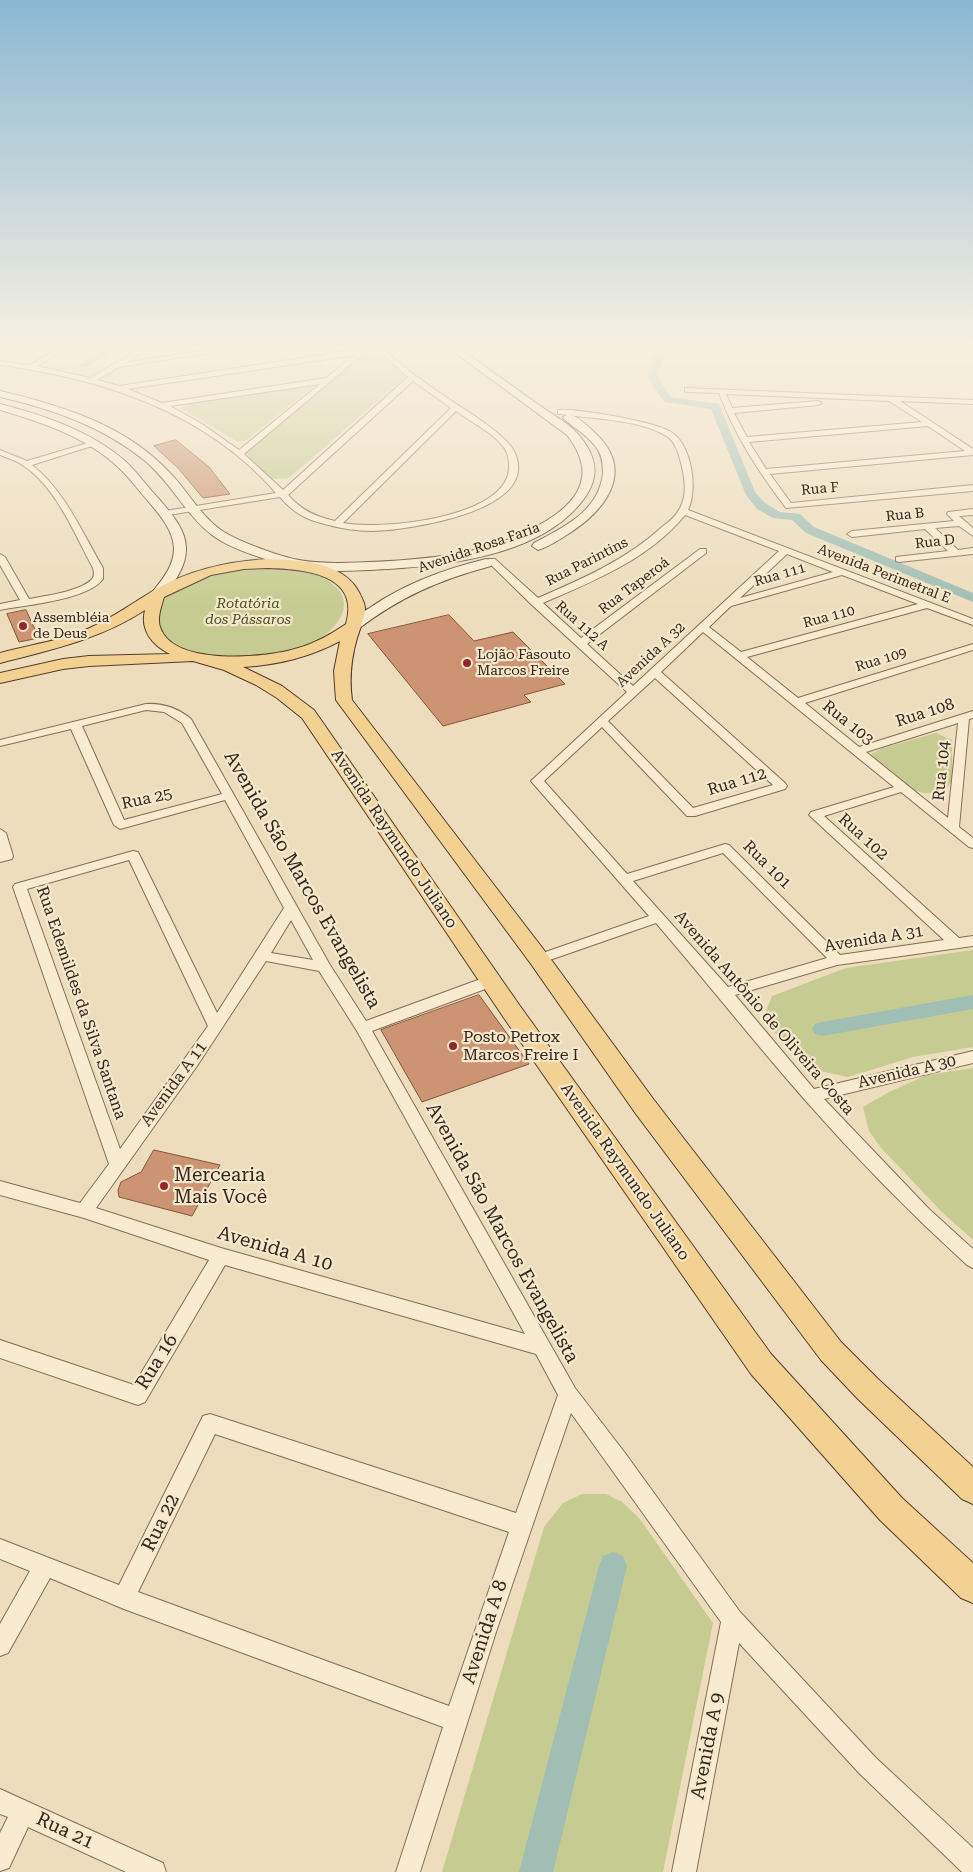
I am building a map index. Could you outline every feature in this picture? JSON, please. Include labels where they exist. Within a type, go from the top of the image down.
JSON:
[{"type":"main road","points":[[0,658],[83,636],[127,615],[157,595],[204,573],[229,566],[273,563],[304,566],[337,578],[352,590],[357,606],[340,673],[344,700],[645,1107],[831,1351],[868,1389],[973,1488]]},
{"type":"main road","name":"Avenida Raymundo Juliano","points":[[157,595],[151,621],[154,632],[162,642],[176,651],[261,682],[294,702],[308,714],[491,981],[761,1364],[890,1509],[973,1586]]},
{"type":"main road","points":[[0,678],[89,661],[205,660],[251,663],[286,658],[317,648],[337,638],[353,626]]},
{"type":"street","points":[[75,433],[118,460],[165,514],[177,534],[180,548],[178,563],[170,579],[157,595]]},
{"type":"street","name":"Avenida Rosa Faria","points":[[112,433],[141,450],[167,476],[192,508],[218,534],[248,547],[304,566],[403,565],[491,549],[546,528],[581,496],[589,478],[590,467],[584,450],[571,433]]},
{"type":"street","points":[[214,433],[240,453],[284,494],[291,505],[300,511],[313,517],[338,523],[374,527],[423,524],[450,518],[475,508],[497,496],[511,480],[514,465],[510,450],[491,433]]},
{"type":"street","points":[[240,453],[264,433]]},
{"type":"street","points":[[165,514],[284,494],[351,433]]},
{"type":"street","points":[[338,523],[430,433]]},
{"type":"street","name":"Avenida Rosa Faria","points":[[353,626],[379,606],[410,588],[456,571],[525,550],[556,536],[582,518],[602,498],[607,487],[609,467],[606,454],[590,433]]},
{"type":"street","name":"Rua Parintins","points":[[535,603],[586,580],[636,553],[664,531],[683,511],[689,495],[689,477],[683,455],[676,440],[669,433]]},
{"type":"street","points":[[741,433],[763,472],[973,453]]},
{"type":"street","points":[[745,440],[821,433]]},
{"type":"street","points":[[943,433],[973,453]]},
{"type":"street","points":[[25,464],[94,444]]},
{"type":"street","points":[[0,452],[25,464],[51,490],[65,509],[98,568],[99,576],[97,581],[80,590],[0,607]]},
{"type":"street","name":"Rua F","points":[[763,472],[789,506],[973,488]]},
{"type":"street","name":"Avenida Perimetral E","points":[[683,511],[973,622]]},
{"type":"street","points":[[973,512],[951,514],[973,533]]},
{"type":"street","name":"Rua B","points":[[852,534],[961,523]]},
{"type":"street","points":[[928,527],[956,553]]},
{"type":"street","name":"Rua Taperoá","points":[[581,643],[703,551]]},
{"type":"street","name":"Avenida A 32","points":[[537,782],[785,551]]},
{"type":"street","name":"Rua D","points":[[899,559],[973,551]]},
{"type":"street","points":[[0,557],[26,602]]},
{"type":"street","name":"Rua 112 A","points":[[492,561],[535,603],[633,692]]},
{"type":"street","name":"Rua 111","points":[[726,605],[842,572]]},
{"type":"street","name":"Rua 110","points":[[739,656],[926,605]]},
{"type":"street","name":"Rua 103","points":[[703,628],[798,702],[973,844]]},
{"type":"street","name":"Rua 109","points":[[798,702],[973,647]]},
{"type":"street","name":"Rua 112","points":[[602,721],[691,813],[781,786],[655,672]]},
{"type":"street","name":"Avenida São Marcos Evangelista","points":[[0,743],[151,706],[179,714],[187,721],[324,966],[363,1028],[568,1394],[618,1460],[732,1620],[868,1766],[973,1865]]},
{"type":"street","name":"Rua 108","points":[[858,751],[968,716]]},
{"type":"street","name":"Rua 104","points":[[953,828],[968,716]]},
{"type":"street","name":"Rua 25","points":[[75,724],[120,825],[228,796]]},
{"type":"street","name":"Avenida Antônio de Oliveira Costa","points":[[537,782],[725,994],[811,1096],[923,1214],[973,1260]]},
{"type":"street","name":"Rua 102","points":[[902,788],[815,815],[957,944]]},
{"type":"street","points":[[0,833],[7,856],[0,858]]},
{"type":"street","name":"Rua 101","points":[[624,879],[725,848],[837,960]]},
{"type":"street","name":"Rua Edemildes da Silva Santana","points":[[117,1164],[20,887],[133,855],[216,1026]]},
{"type":"street","name":"Avenida A 11","points":[[84,1211],[216,1026],[263,956],[291,908]]},
{"type":"street","points":[[538,960],[657,918]]},
{"type":"street","name":"Avenida A 31","points":[[725,994],[837,960],[973,941]]},
{"type":"street","points":[[263,956],[324,966]]},
{"type":"street","points":[[363,1028],[491,981]]},
{"type":"street","name":"Avenida A 30","points":[[811,1096],[973,1057]]},
{"type":"street","name":"Avenida A 10","points":[[0,1188],[84,1211],[221,1256],[540,1347]]},
{"type":"street","name":"Rua 16","points":[[0,1349],[138,1396],[221,1256]]},
{"type":"street","name":"Avenida A 8","points":[[408,1872],[520,1525],[568,1394]]},
{"type":"street","name":"Rua 22","points":[[124,1598],[210,1423],[520,1525]]},
{"type":"street","points":[[0,1549],[124,1598],[456,1720]]},
{"type":"street","points":[[0,1645],[45,1566]]},
{"type":"street","name":"Avenida A 9","points":[[684,1872],[732,1620]]},
{"type":"street","points":[[0,1801],[23,1812]]},
{"type":"street","name":"Rua 21","points":[[0,1859],[23,1812],[154,1872]]},
{"type":"green space","points":[[223,433],[255,433],[245,441],[236,441]]},
{"type":"green space","points":[[269,433],[340,433],[289,478],[271,479],[247,454],[248,451]]},
{"type":"green space","name":"Rotatória dos Pássaros","points":[[279,566],[319,576],[332,583],[344,600],[344,609],[334,627],[314,642],[279,654],[242,657],[198,655],[161,638],[153,612],[165,594],[215,571]]},
{"type":"green space","points":[[936,733],[952,740],[952,781],[946,789],[926,793],[910,788],[888,773],[871,754],[883,748]]},
{"type":"green space","points":[[973,950],[973,1047],[913,1057],[848,1077],[815,1070],[762,1021],[772,996],[846,968]]},
{"type":"green space","points":[[973,1068],[973,1240],[942,1212],[882,1149],[869,1131],[863,1107],[889,1092],[927,1075]]},
{"type":"green space","points":[[582,1494],[606,1494],[622,1502],[639,1518],[713,1623],[663,1872],[442,1872],[544,1527],[563,1503]]},
{"type":"building","points":[[176,440],[209,467],[230,494],[203,498],[178,468],[154,446]]},
{"type":"building","name":"Assembléia de Deus","points":[[26,610],[39,638],[19,642],[7,614]]},
{"type":"building","name":"Lojão Fasouto Marcos Freire","points":[[449,615],[474,641],[513,632],[565,684],[524,695],[531,702],[443,726],[368,634]]},
{"type":"building","name":"Posto Petrox Marcos Freire I","points":[[479,995],[529,1064],[422,1102],[381,1030]]},
{"type":"building","name":"Mercearia Mais Você","points":[[154,1150],[220,1165],[192,1216],[119,1197],[118,1190],[121,1182],[141,1172]]},
{"type":"waterway","points":[[726,433],[750,493],[761,506],[777,515],[796,517],[810,530],[973,598]]},
{"type":"waterway","points":[[822,1029],[973,1002]]},
{"type":"waterway","points":[[536,1872],[613,1566]]},
{"type":"place","name":"Assembléia de Deus","points":[[23,626]]},
{"type":"place","name":"Lojão Fasouto Marcos Freire","points":[[467,663]]},
{"type":"place","name":"Posto Petrox Marcos Freire I","points":[[453,1046]]},
{"type":"place","name":"Mercearia Mais Você","points":[[164,1186]]}]
